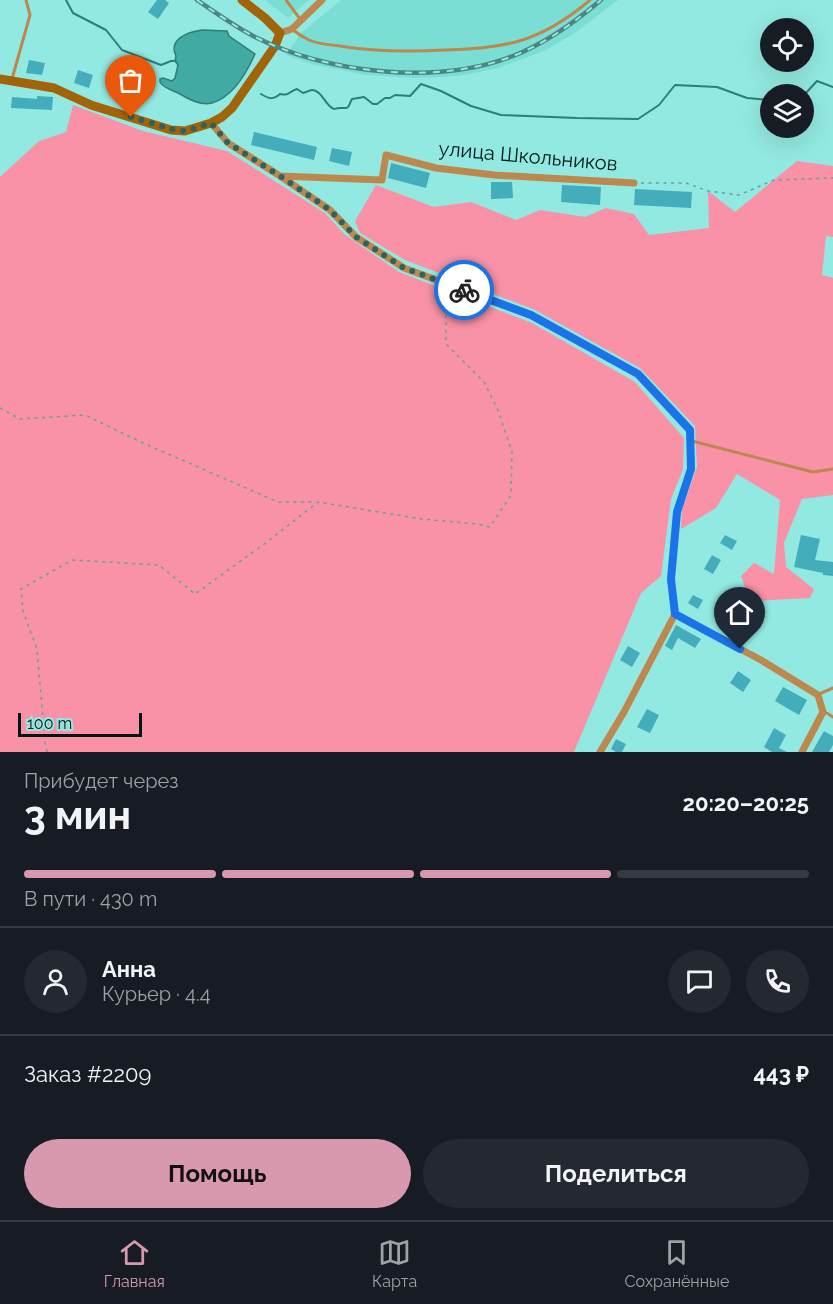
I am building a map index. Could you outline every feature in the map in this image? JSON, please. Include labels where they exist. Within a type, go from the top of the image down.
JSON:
[{"type":"street","points":[[242,0],[280,33]]},
{"type":"street","points":[[280,33],[292,29],[322,0]]},
{"type":"street","points":[[0,79],[54,88],[91,105],[171,129],[185,131],[211,123],[232,108],[275,46],[280,33]]},
{"type":"street","points":[[211,123],[228,143],[330,210],[356,237],[404,268],[531,315],[638,374],[690,430],[691,469],[677,512],[671,579],[675,614],[624,712],[600,752]]},
{"type":"street","name":"улица Школьников","points":[[280,176],[382,180],[386,155],[436,168],[494,175],[634,183]]},
{"type":"street","points":[[675,614],[761,660],[818,695],[823,712],[802,752]]},
{"type":"lane","points":[[12,81],[30,15],[26,0]]},
{"type":"lane","points":[[286,0],[301,20]]},
{"type":"lane","points":[[292,29],[302,37],[317,43],[367,50],[400,52],[486,47],[520,40],[543,32],[568,18],[590,0]]},
{"type":"lane","points":[[690,440],[813,472],[833,470]]},
{"type":"lane","points":[[818,695],[833,688]]},
{"type":"lane","points":[[823,712],[833,717]]},
{"type":"path","points":[[634,183],[686,183],[708,191],[739,195],[774,180],[833,177]]},
{"type":"path","points":[[0,408],[20,419],[86,415],[143,443],[278,502],[318,502],[490,527],[511,495],[512,452],[498,410],[484,382],[446,344],[446,283]]},
{"type":"path","points":[[47,752],[37,650],[23,611],[21,589],[72,560],[159,565],[195,594],[318,502]]},
{"type":"shaded area","points":[[265,0],[309,0],[288,18]]},
{"type":"shaded area","points":[[341,0],[618,0],[575,33],[544,51],[498,68],[465,75],[414,78],[366,75],[312,64],[286,55],[301,33]]},
{"type":"shaded area","points":[[202,30],[227,31],[229,36],[255,54],[233,90],[220,100],[208,104],[191,100],[166,88],[160,82],[163,78],[172,81],[175,78],[178,65],[175,61],[174,50],[177,41],[181,37]]},
{"type":"shaded area","points":[[73,105],[143,131],[227,151],[325,213],[344,234],[399,272],[532,323],[635,382],[684,438],[683,469],[671,499],[661,576],[641,593],[574,752],[0,752],[0,177],[39,141],[66,132]]},
{"type":"shaded area","points":[[797,161],[833,166],[833,237],[826,236],[822,275],[833,278],[833,495],[802,499],[784,543],[786,567],[814,589],[810,598],[750,601],[741,576],[754,563],[774,574],[780,500],[737,474],[716,508],[681,529],[682,509],[697,467],[695,426],[640,368],[535,310],[405,260],[360,233],[355,221],[376,185],[434,207],[471,202],[516,220],[540,210],[585,217],[606,208],[634,214],[649,235],[709,228],[708,191],[735,212]]},
{"type":"building","points":[[157,0],[165,0],[169,3],[158,19],[148,12]]},
{"type":"building","points":[[29,60],[45,63],[42,75],[26,73]]},
{"type":"building","points":[[78,70],[93,75],[89,88],[74,83]]},
{"type":"building","points":[[118,81],[138,89],[132,104],[112,96]]},
{"type":"building","points":[[37,96],[53,97],[52,110],[11,108],[12,97],[37,99]]},
{"type":"building","points":[[254,132],[317,147],[314,160],[251,145]]},
{"type":"building","points":[[332,148],[352,152],[349,166],[329,161]]},
{"type":"building","points":[[391,163],[430,173],[426,188],[388,178]]},
{"type":"building","points":[[491,182],[512,182],[513,198],[491,199]]},
{"type":"building","points":[[562,185],[601,187],[600,205],[561,202]]},
{"type":"building","points":[[635,189],[692,192],[691,208],[634,205]]},
{"type":"building","points":[[725,535],[737,541],[732,550],[720,543]]},
{"type":"building","points":[[801,535],[820,539],[815,560],[833,562],[833,576],[794,567]]},
{"type":"building","points":[[712,555],[721,560],[713,574],[704,569]]},
{"type":"building","points":[[693,595],[703,600],[698,609],[688,603]]},
{"type":"building","points":[[676,625],[701,639],[695,648],[678,638],[672,650],[665,646]]},
{"type":"building","points":[[628,646],[640,653],[632,667],[620,660]]},
{"type":"building","points":[[738,671],[751,680],[743,692],[730,683]]},
{"type":"building","points":[[783,687],[807,700],[799,715],[775,701]]},
{"type":"building","points":[[647,709],[659,715],[650,733],[637,727]]},
{"type":"building","points":[[774,728],[786,735],[779,748],[787,752],[772,752],[764,747]]},
{"type":"building","points":[[824,731],[833,736],[833,745],[829,752],[812,752]]},
{"type":"building","points":[[616,739],[626,744],[622,752],[611,749]]},
{"type":"waterway","points":[[66,0],[73,13],[106,30],[122,50],[161,65],[176,61]]},
{"type":"waterway","points":[[814,84],[817,81],[833,87]]},
{"type":"waterway","points":[[261,94],[271,98],[297,89],[303,93],[312,90],[319,93],[334,109],[348,107],[352,99],[364,97],[373,104],[377,104],[395,95],[410,96],[421,84],[471,106],[501,115],[638,119],[659,105],[675,85],[717,87],[747,98],[760,99]]},
{"type":"railway","points":[[197,0],[247,33],[284,49],[348,67],[417,73],[450,71],[483,65],[513,56],[559,32],[601,0]]},
{"type":"way so far","points":[[131,117],[185,131],[211,123],[228,143],[330,210],[356,237],[404,268],[464,290]]},
{"type":"route","points":[[464,290],[531,315],[638,374],[690,430],[691,469],[677,512],[671,579],[675,614],[740,649]]}]
